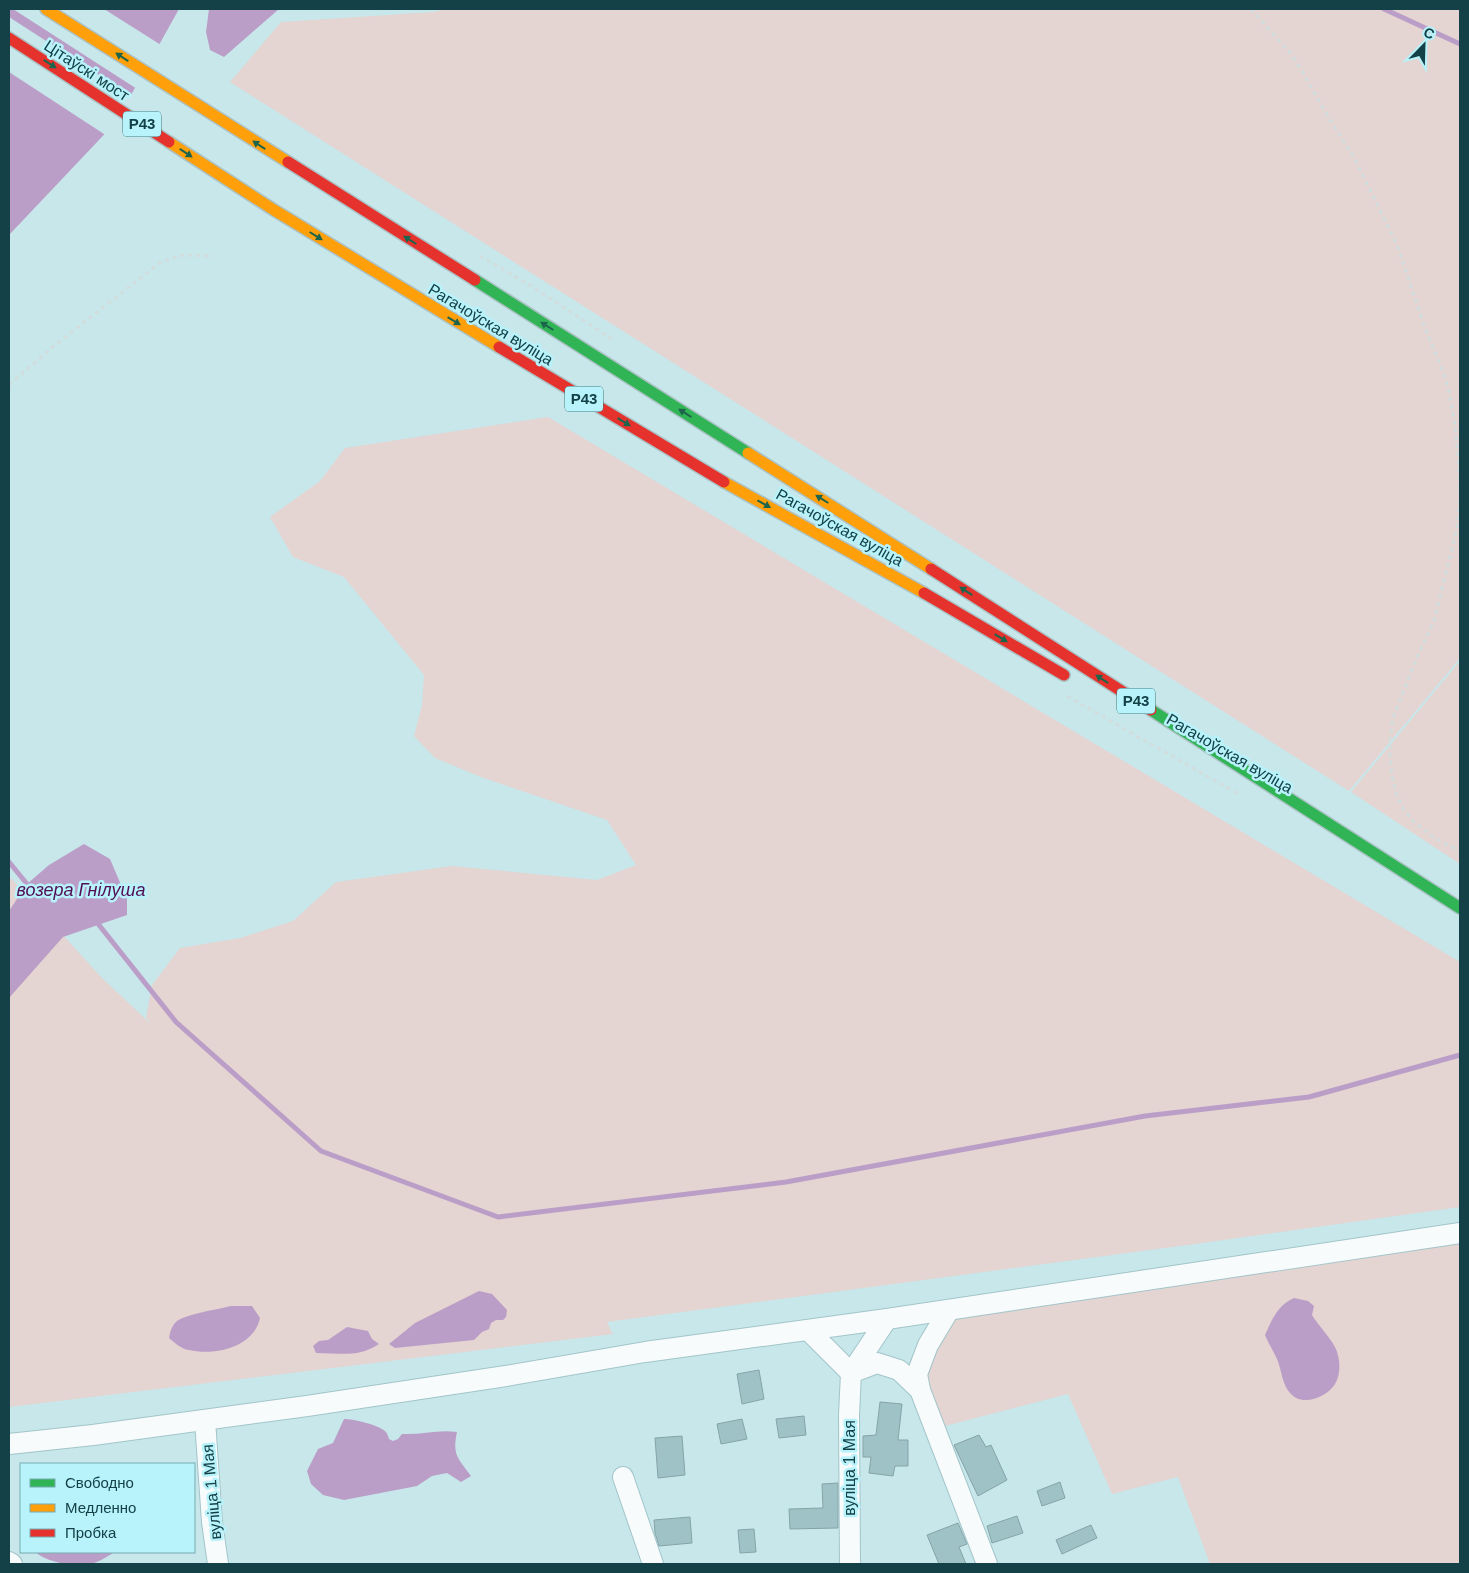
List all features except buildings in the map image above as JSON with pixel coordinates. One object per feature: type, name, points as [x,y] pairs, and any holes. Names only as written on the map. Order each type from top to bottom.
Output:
[{"type":"main road","name":"Цітаўскі мост","points":[[46,9],[300,171]]},
{"type":"main road","name":"Цітаўскі мост","points":[[9,38],[274,210]]},
{"type":"main road","name":"Рагачоўская вуліца","points":[[300,171],[878,534],[1460,908]]},
{"type":"main road","name":"Рагачоўская вуліца","points":[[274,210],[436,310],[703,470],[899,578],[1074,682]]},
{"type":"main road","name":"Рагачоўская вуліца","points":[[1186,747],[1394,867]]},
{"type":"street","points":[[9,1444],[307,1406],[506,1376],[645,1352],[949,1310],[1460,1233]]},
{"type":"street","points":[[949,1310],[928,1345],[917,1374],[920,1390],[987,1564]]},
{"type":"street","points":[[851,1373],[887,1319]]},
{"type":"street","points":[[808,1330],[851,1373]]},
{"type":"street","points":[[851,1373],[877,1363],[899,1370],[920,1390]]},
{"type":"street","name":"вуліца 1 Мая","points":[[850,1564],[849,1415],[851,1373]]},
{"type":"street","name":"вуліца 1 Мая","points":[[205,1420],[212,1522],[218,1564]]},
{"type":"street","points":[[623,1477],[653,1564]]},
{"type":"path","points":[[1251,9],[1291,54],[1364,176],[1401,256],[1424,328],[1444,374],[1449,392],[1458,456],[1460,499],[1457,528],[1432,628],[1417,657],[1393,718],[1390,758],[1396,793],[1404,810],[1414,822],[1436,839],[1460,851]]},
{"type":"path","points":[[9,385],[54,346],[161,262],[183,255],[214,256]]},
{"type":"shaded area","points":[[446,9],[1460,9],[1460,658],[1349,791],[230,82],[281,22],[433,12]]},
{"type":"shaded area","points":[[548,417],[1460,962],[1460,1207],[607,1322],[613,1334],[9,1407],[9,876],[102,978],[152,1025],[146,1018],[152,985],[180,948],[240,938],[293,921],[336,882],[452,866],[597,880],[636,865],[607,820],[481,777],[435,758],[414,736],[422,705],[424,675],[344,577],[293,557],[270,517],[320,481],[345,448]]},
{"type":"shaded area","points":[[1460,661],[1460,864],[1351,792]]},
{"type":"shaded area","points":[[1460,1243],[1460,1564],[1210,1564],[1178,1477],[1112,1494],[1068,1394],[941,1427],[931,1399],[928,1379],[929,1370],[940,1342],[955,1317]]},
{"type":"water","points":[[9,9],[179,9],[116,122],[9,235]]},
{"type":"water","points":[[209,9],[279,9],[224,57],[210,50],[206,32]]},
{"type":"water","name":"возера Гнілуша","points":[[84,844],[110,859],[127,899],[127,915],[63,937],[9,998],[9,911],[27,884],[49,865]]},
{"type":"water","points":[[479,1291],[492,1294],[507,1310],[506,1317],[503,1320],[496,1320],[491,1323],[489,1329],[482,1332],[474,1340],[395,1348],[389,1344],[415,1323]]},
{"type":"water","points":[[1294,1298],[1308,1301],[1314,1306],[1312,1315],[1336,1348],[1338,1354],[1339,1370],[1336,1382],[1326,1393],[1314,1399],[1302,1400],[1291,1394],[1284,1382],[1277,1359],[1265,1335],[1273,1318],[1280,1309]]},
{"type":"water","points":[[231,1306],[252,1306],[260,1318],[250,1336],[242,1342],[221,1350],[199,1352],[178,1346],[169,1338],[174,1324],[182,1318]]},
{"type":"water","points":[[347,1327],[368,1331],[372,1339],[379,1344],[356,1353],[316,1353],[313,1346],[319,1341],[328,1340]]},
{"type":"water","points":[[344,1419],[360,1421],[383,1429],[389,1439],[393,1441],[402,1434],[443,1431],[457,1432],[455,1446],[457,1456],[471,1476],[461,1482],[447,1473],[432,1476],[417,1486],[344,1500],[323,1495],[311,1484],[307,1471],[318,1449],[333,1443]]},
{"type":"water","points":[[36,1553],[113,1553],[94,1563],[84,1565],[69,1565],[40,1556]]},
{"type":"pier","points":[[13,9],[104,9],[161,45],[137,89]]},
{"type":"pier","points":[[9,17],[133,97],[118,124],[107,136],[9,72]]},
{"type":"waterway","points":[[1384,9],[1460,44]]},
{"type":"waterway","points":[[9,862],[27,884]]},
{"type":"waterway","points":[[99,925],[176,1022],[321,1151],[498,1217],[786,1182],[1145,1116],[1309,1097],[1460,1055]]},
{"type":"traffic: fast","points":[[475,280],[748,453]]},
{"type":"traffic: fast","points":[[1151,710],[1460,908]]},
{"type":"traffic: slow","points":[[46,9],[288,162]]},
{"type":"traffic: slow","points":[[169,142],[274,210],[499,347]]},
{"type":"traffic: slow","points":[[748,453],[931,569]]},
{"type":"traffic: slow","points":[[724,482],[924,593]]},
{"type":"traffic: jam","points":[[9,38],[169,142]]},
{"type":"traffic: jam","points":[[288,162],[475,280]]},
{"type":"traffic: jam","points":[[499,347],[724,482]]},
{"type":"traffic: jam","points":[[931,569],[1151,710]]},
{"type":"traffic: jam","points":[[924,593],[1064,675]]}]
